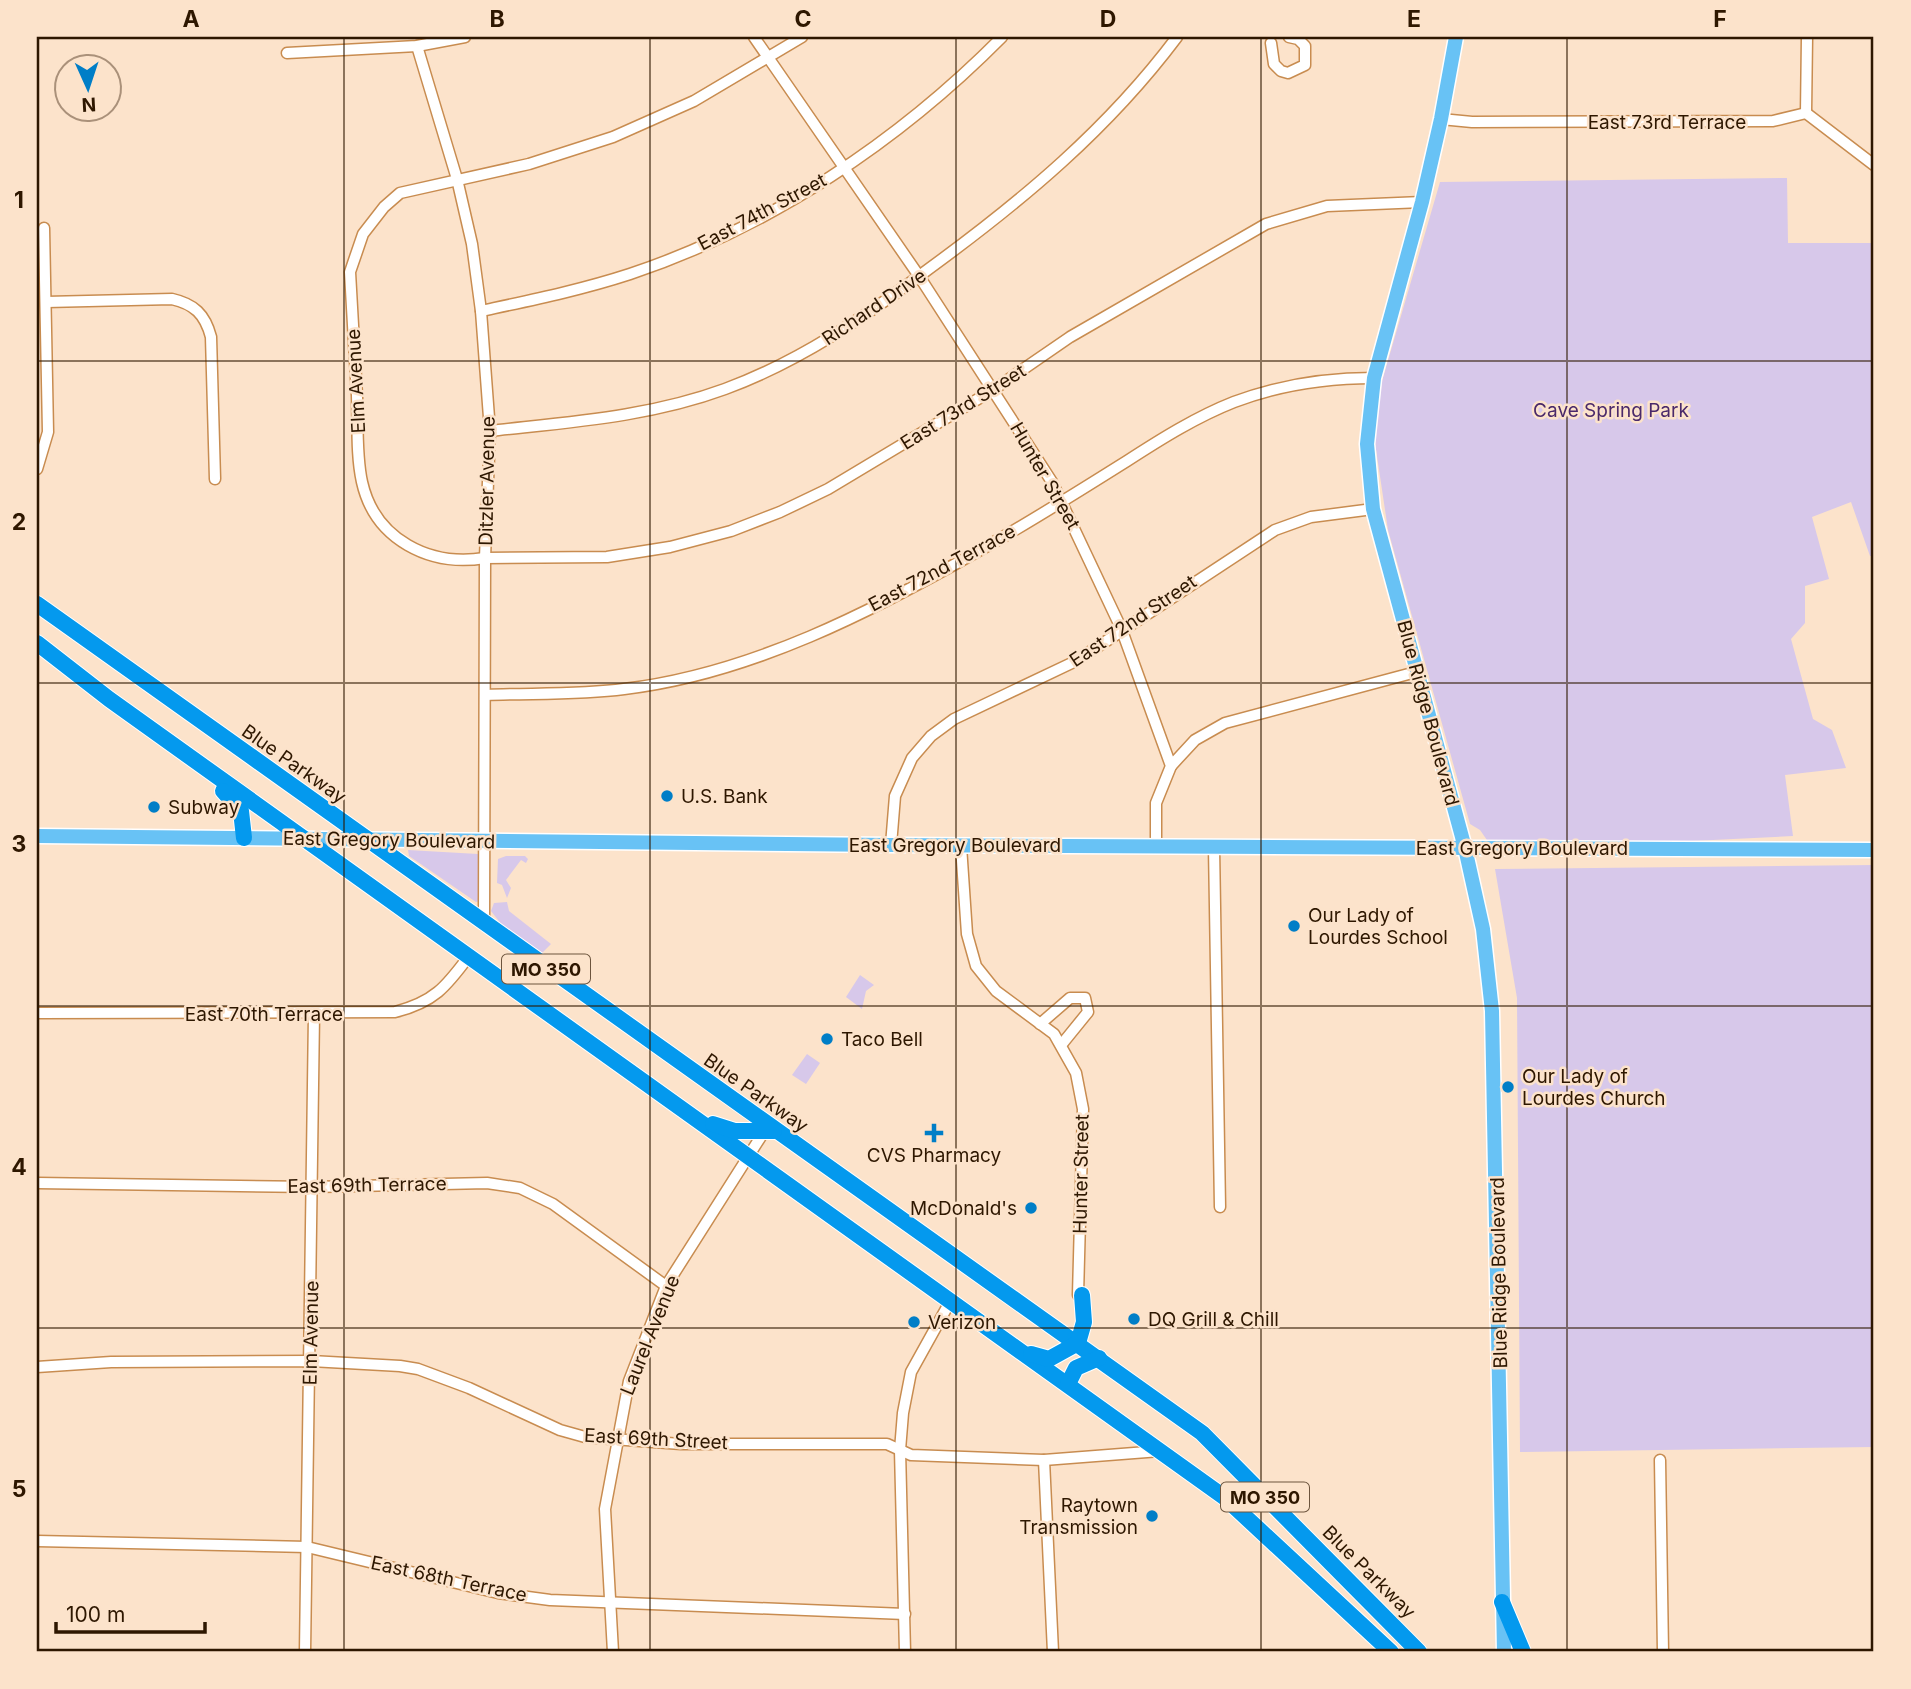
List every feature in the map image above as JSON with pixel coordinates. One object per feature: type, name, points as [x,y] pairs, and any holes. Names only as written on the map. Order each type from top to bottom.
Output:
[{"type":"highway","name":"Blue Parkway","points":[[37,604],[769,1130],[1059,1329],[1202,1433],[1419,1652]]},
{"type":"highway","name":"MO 350","points":[[37,643],[170,742],[1224,1497],[1391,1652]]},
{"type":"highway","points":[[170,742],[184,761],[239,805],[244,838]]},
{"type":"highway","points":[[697,1119],[735,1131],[769,1130]]},
{"type":"highway","points":[[1059,1329],[1073,1316],[1080,1295]]},
{"type":"highway","points":[[1022,1352],[1049,1359],[1078,1343],[1083,1334],[1080,1295]]},
{"type":"highway","points":[[1068,1384],[1076,1368],[1098,1358]]},
{"type":"highway","points":[[1502,1602],[1523,1652]]},
{"type":"highway","points":[[1371,1632],[1377,1652]]},
{"type":"main road","name":"Blue Ridge Boulevard","points":[[1455,37],[1441,118],[1422,202],[1374,378],[1367,444],[1373,509],[1465,848],[1483,929],[1492,1011],[1502,1427],[1504,1652]]},
{"type":"main road","name":"East Gregory Boulevard","points":[[37,836],[961,846],[1874,850]]},
{"type":"street","points":[[286,53],[417,46],[465,37]]},
{"type":"street","name":"Hunter Street","points":[[754,37],[767,60],[919,276],[1062,501],[1122,628],[1171,766]]},
{"type":"street","name":"Elm Avenue","points":[[485,558],[446,561],[407,547],[377,518],[361,480],[350,272],[355,253],[373,220],[400,193],[529,164],[613,137],[694,101],[802,37]]},
{"type":"street","name":"East 74th Street","points":[[481,311],[572,292],[674,258],[758,219],[843,168],[907,122],[1002,37]]},
{"type":"street","name":"Richard Drive","points":[[490,431],[623,416],[724,389],[820,345],[1009,211],[1084,144],[1152,70],[1177,37]]},
{"type":"street","points":[[1286,37],[1297,39],[1305,46],[1305,65],[1298,70],[1281,71],[1274,64],[1266,40],[1286,37]]},
{"type":"street","points":[[1807,37],[1806,113],[1874,165]]},
{"type":"street","name":"Ditzler Avenue","points":[[417,46],[457,179],[472,244],[481,311],[490,431],[485,558],[484,925]]},
{"type":"street","name":"East 73rd Terrace","points":[[1441,118],[1472,122],[1773,121],[1806,113]]},
{"type":"street","name":"East 73rd Street","points":[[485,558],[607,557],[670,547],[731,531],[828,489],[993,390],[1070,337],[1266,224],[1327,206],[1422,202]]},
{"type":"street","points":[[37,469],[48,432],[44,228]]},
{"type":"street","points":[[46,302],[172,299],[188,303],[200,312],[211,337],[215,479]]},
{"type":"street","name":"East 72nd Terrace","points":[[486,695],[624,689],[691,677],[747,660],[822,630],[919,583],[1062,501],[1180,428],[1233,402],[1302,383],[1374,378]]},
{"type":"street","name":"East 72nd Street","points":[[891,845],[895,796],[912,758],[931,736],[954,719],[1076,661],[1122,628],[1275,530],[1311,517],[1373,509]]},
{"type":"street","points":[[1156,847],[1156,803],[1171,766],[1195,740],[1225,723],[1416,673]]},
{"type":"street","name":"Hunter Street","points":[[961,846],[967,934],[976,966],[996,991],[1062,1044],[1076,1073],[1083,1109],[1080,1295]]},
{"type":"street","points":[[1214,847],[1220,1207]]},
{"type":"street","name":"East 70th Terrace","points":[[37,1013],[395,1012],[423,1004],[445,987],[469,956]]},
{"type":"street","points":[[1040,1024],[1070,998],[1085,998],[1088,1012],[1062,1044]]},
{"type":"street","name":"Elm Avenue","points":[[305,1652],[314,1014]]},
{"type":"street","name":"Laurel Avenue","points":[[613,1652],[605,1509],[629,1381],[666,1286],[749,1156],[769,1130]]},
{"type":"street","name":"East 69th Terrace","points":[[37,1183],[313,1187],[486,1183],[520,1188],[553,1204],[666,1286]]},
{"type":"street","points":[[905,1652],[900,1450],[911,1372],[951,1300]]},
{"type":"street","name":"East 69th Street","points":[[37,1367],[110,1362],[311,1361],[418,1369],[560,1430],[616,1440],[681,1444],[887,1444],[911,1455],[1044,1460],[1160,1451]]},
{"type":"street","points":[[1044,1460],[1053,1652]]},
{"type":"street","points":[[1660,1460],[1663,1652]]},
{"type":"street","name":"East 68th Terrace","points":[[37,1541],[307,1547],[498,1593],[609,1602],[905,1614]]},
{"type":"green space","name":"Cave Spring Park","points":[[1787,178],[1788,243],[1874,243],[1874,556],[1870,556],[1851,502],[1812,517],[1829,579],[1805,586],[1805,623],[1791,639],[1813,719],[1832,730],[1846,768],[1785,775],[1793,836],[1630,844],[1489,843],[1480,830],[1470,824],[1388,530],[1374,436],[1382,381],[1440,182]]},
{"type":"green space","points":[[408,850],[478,854],[482,860],[481,901],[476,902],[409,856]]},
{"type":"green space","points":[[525,856],[528,859],[526,863],[521,860],[506,880],[511,888],[507,898],[502,885],[497,883],[498,859]]},
{"type":"green space","points":[[1874,865],[1874,1447],[1520,1452],[1517,998],[1495,869]]},
{"type":"green space","points":[[507,902],[509,911],[551,944],[541,954],[505,929],[491,911],[494,903]]},
{"type":"green space","points":[[860,975],[874,985],[866,991],[862,1009],[846,997]]},
{"type":"green space","points":[[807,1054],[820,1063],[806,1084],[792,1075]]},
{"type":"place","name":"U.S. Bank","points":[[667,796]]},
{"type":"place","name":"Subway","points":[[154,807]]},
{"type":"place","name":"Our Lady of Lourdes School","points":[[1294,926]]},
{"type":"place","name":"Taco Bell","points":[[827,1039]]},
{"type":"place","name":"Our Lady of Lourdes Church","points":[[1508,1087]]},
{"type":"place","name":"CVS Pharmacy","points":[[934,1133]]},
{"type":"place","name":"McDonald's","points":[[1031,1208]]},
{"type":"place","name":"DQ Grill & Chill","points":[[1134,1319]]},
{"type":"place","name":"Verizon","points":[[914,1322]]},
{"type":"place","name":"Raytown Transmission","points":[[1152,1516]]}]
